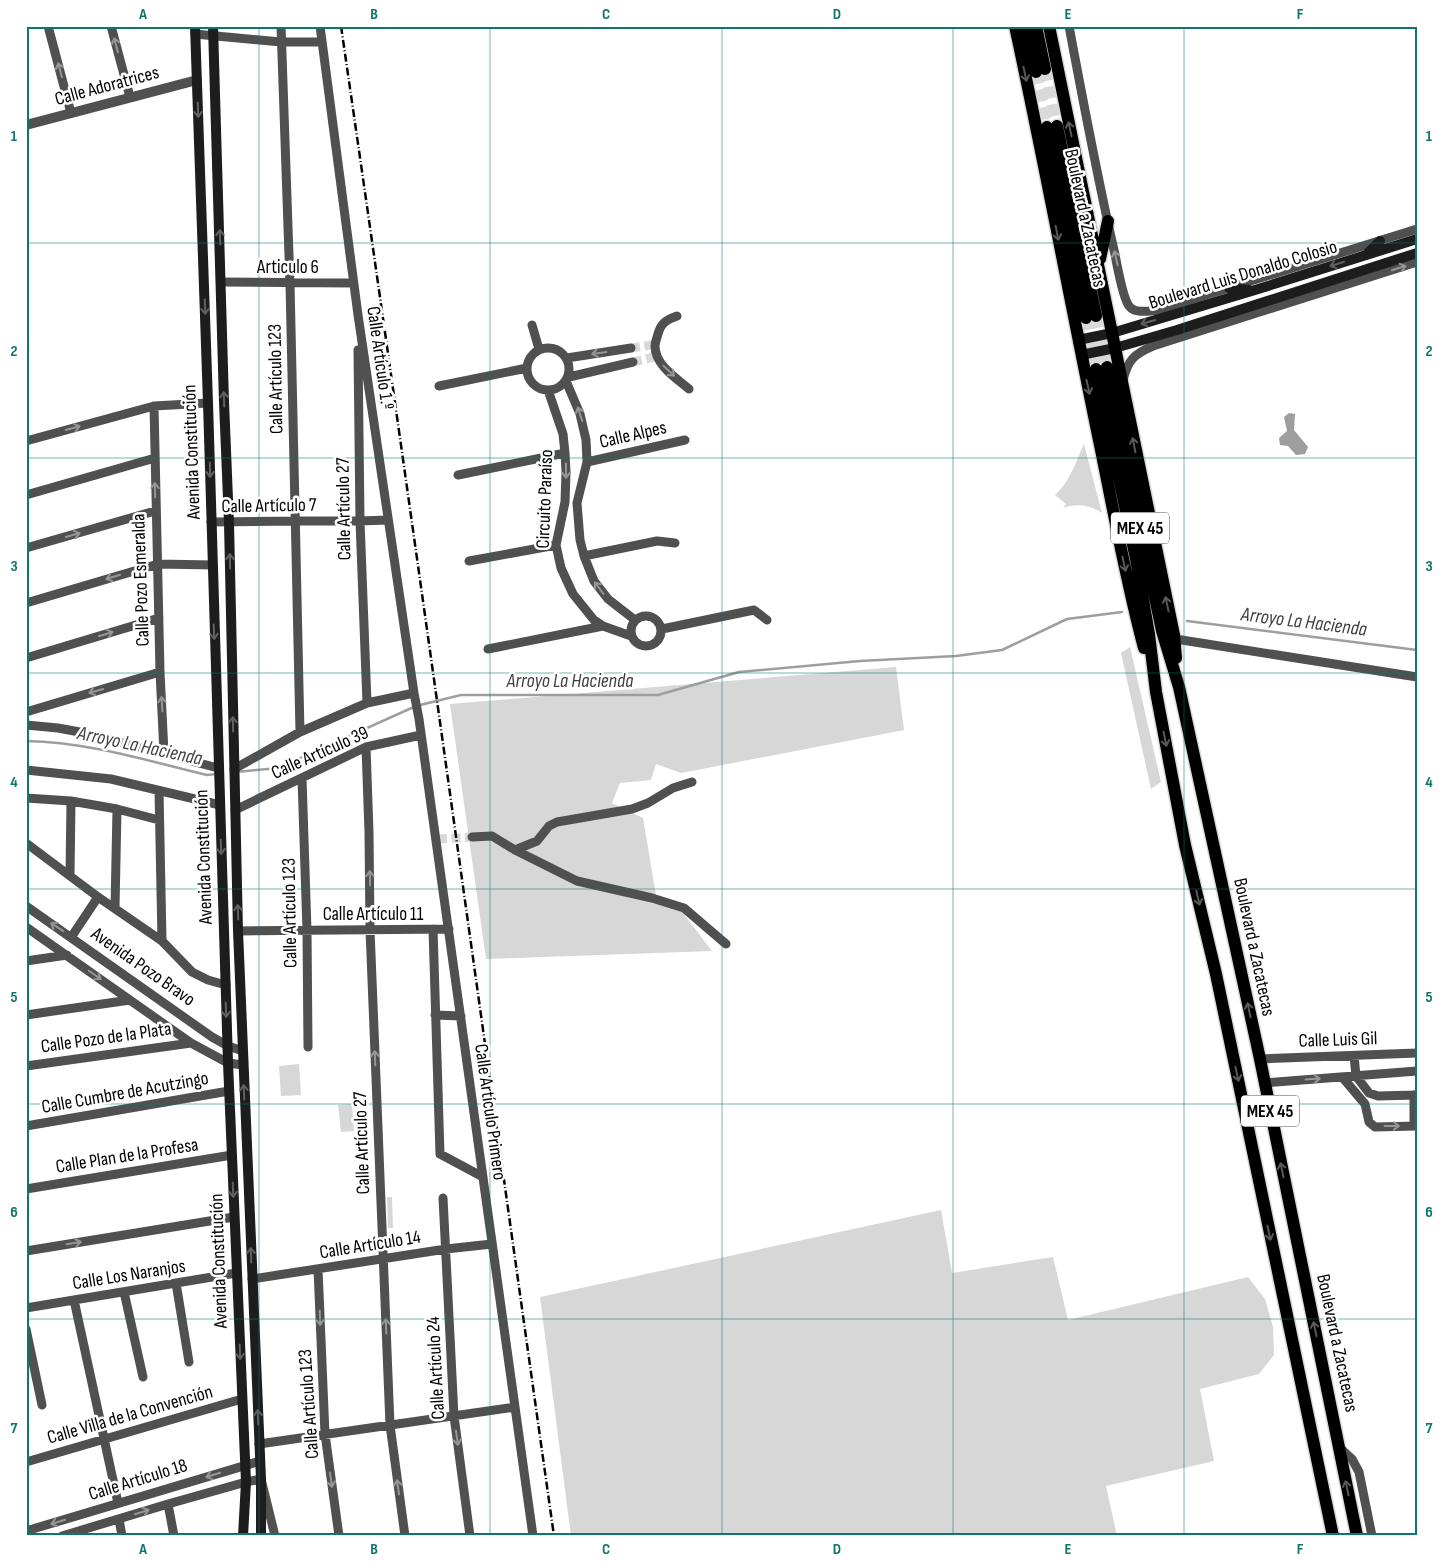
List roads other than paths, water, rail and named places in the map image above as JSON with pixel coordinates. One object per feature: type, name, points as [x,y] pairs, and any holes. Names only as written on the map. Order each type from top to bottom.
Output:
[{"type":"main road","points":[[1014,26],[1032,105],[1128,582],[1156,692]]},
{"type":"main road","points":[[1026,26],[1041,71],[1036,26]]},
{"type":"main road","points":[[1049,26],[1099,264],[1169,638]]},
{"type":"main road","name":"Avenida Constitución","points":[[195,30],[229,1092],[246,1482],[243,1536]]},
{"type":"main road","name":"Avenida Constitución","points":[[214,32],[229,523],[238,931],[261,1479],[261,1536]]},
{"type":"main road","name":"Boulevard a Zacatecas","points":[[1052,126],[1091,317]]},
{"type":"main road","points":[[1099,264],[1108,221]]},
{"type":"main road","name":"Boulevard Luis Donaldo Colosio","points":[[1078,340],[1112,332],[1255,290],[1417,239]]},
{"type":"main road","points":[[1367,255],[1380,240]]},
{"type":"main road","name":"Boulevard Luis Donaldo Colosio","points":[[1081,355],[1115,348],[1177,330],[1417,253]]},
{"type":"main road","points":[[1229,288],[1255,290]]},
{"type":"main road","points":[[1285,304],[1293,293]]},
{"type":"main road","points":[[1177,330],[1192,333]]},
{"type":"main road","name":"Boulevard a Zacatecas","points":[[1333,1536],[1216,974],[1185,844],[1156,692],[1149,634],[1101,368],[1169,638],[1260,1059],[1357,1536]]},
{"type":"street","points":[[48,26],[72,114]]},
{"type":"street","points":[[111,26],[130,97]]},
{"type":"street","name":"Calle Artículo 123","points":[[281,26],[290,284],[300,732]]},
{"type":"street","name":"Calle Artículo 1.º","points":[[320,26],[353,283],[414,697]]},
{"type":"street","points":[[1069,26],[1108,221]]},
{"type":"street","points":[[195,30],[281,42],[322,42]]},
{"type":"street","name":"Calle Adoratrices","points":[[26,125],[197,80]]},
{"type":"street","name":"Boulevard Luis Donaldo Colosio","points":[[1108,221],[1128,305],[1143,311],[1158,310],[1417,229]]},
{"type":"street","name":"Boulevard Luis Donaldo Colosio","points":[[1122,385],[1128,364],[1141,351],[1417,262]]},
{"type":"street","name":"Articulo 6","points":[[222,282],[353,283]]},
{"type":"street","name":"Calle Artículo 27","points":[[358,315],[360,522],[367,703]]},
{"type":"street","points":[[672,318],[660,327],[653,345],[655,357],[689,389]]},
{"type":"street","points":[[532,325],[539,349]]},
{"type":"street","points":[[568,379],[570,364],[562,352],[555,348],[539,349],[528,360],[527,368],[530,381],[535,386],[548,390],[561,386],[568,379],[633,362]]},
{"type":"street","points":[[567,358],[631,348]]},
{"type":"street","points":[[439,386],[527,368]]},
{"type":"street","name":"Circuito Paraíso","points":[[568,379],[580,414],[586,440],[587,462],[577,503],[580,540],[584,556],[594,582],[608,599],[635,620]]},
{"type":"street","name":"Circuito Paraíso","points":[[548,390],[563,434],[566,453],[564,502],[556,545],[561,568],[573,594],[594,620],[603,626],[631,636]]},
{"type":"street","points":[[26,441],[154,406],[208,403]]},
{"type":"street","name":"Calle Pozo Esmeralda","points":[[154,406],[160,672],[164,753]]},
{"type":"street","name":"Calle Alpes","points":[[587,462],[685,440]]},
{"type":"street","points":[[458,475],[566,453]]},
{"type":"street","points":[[26,495],[155,458]]},
{"type":"street","points":[[564,502],[577,503]]},
{"type":"street","points":[[26,548],[156,511]]},
{"type":"street","name":"Calle Artículo 7","points":[[211,522],[360,522],[388,520]]},
{"type":"street","points":[[584,556],[657,541],[676,543]]},
{"type":"street","points":[[469,561],[556,545]]},
{"type":"street","points":[[26,603],[158,564],[212,565]]},
{"type":"street","points":[[662,629],[754,610],[767,620]]},
{"type":"street","points":[[644,616],[653,617],[662,629],[660,639],[652,646],[647,647],[637,644],[631,636],[632,625],[635,620],[644,616]]},
{"type":"street","points":[[26,658],[159,618]]},
{"type":"street","points":[[488,649],[603,626]]},
{"type":"street","points":[[1169,638],[1417,677]]},
{"type":"street","points":[[160,672],[26,712],[28,725],[85,733],[164,753],[218,770]]},
{"type":"street","name":"Calle Artículo 39","points":[[234,771],[300,732],[367,703],[414,697]]},
{"type":"street","name":"Calle Artículo Primero","points":[[414,697],[437,839],[533,1536]]},
{"type":"street","name":"Calle Artículo 39","points":[[235,810],[366,747],[421,735]]},
{"type":"street","name":"Calle Artículo 27","points":[[366,747],[370,930],[390,1425],[405,1536]]},
{"type":"street","points":[[26,770],[111,779],[159,791],[220,802]]},
{"type":"street","name":"Calle Artículo 123","points":[[302,778],[307,930],[308,1047]]},
{"type":"street","points":[[515,850],[538,841],[550,826],[557,822],[632,809],[648,803],[673,788],[692,782]]},
{"type":"street","points":[[159,791],[162,941]]},
{"type":"street","points":[[26,798],[117,809],[159,820]]},
{"type":"street","points":[[70,875],[71,802]]},
{"type":"street","points":[[115,908],[117,809]]},
{"type":"street","points":[[472,837],[492,836],[515,850],[577,881],[652,898],[684,908],[726,944]]},
{"type":"street","points":[[26,843],[98,897],[162,941],[192,972],[208,980],[226,985]]},
{"type":"street","points":[[72,936],[98,897]]},
{"type":"street","name":"Avenida Pozo Bravo","points":[[26,906],[72,936],[212,1037],[242,1051]]},
{"type":"street","name":"Avenida Pozo Bravo","points":[[26,927],[191,1043],[228,1063],[243,1065]]},
{"type":"street","name":"Calle Artículo 11","points":[[238,931],[448,929]]},
{"type":"street","points":[[433,930],[440,1154],[483,1177]]},
{"type":"street","points":[[26,961],[67,955]]},
{"type":"street","points":[[26,1015],[130,1000]]},
{"type":"street","points":[[435,1015],[461,1016]]},
{"type":"street","name":"Calle Pozo de la Plata","points":[[26,1066],[191,1043]]},
{"type":"street","name":"Calle Luis Gil","points":[[1260,1059],[1417,1053]]},
{"type":"street","points":[[1344,1078],[1364,1104],[1370,1122],[1376,1126],[1416,1126],[1416,1095],[1378,1096],[1369,1093],[1356,1076],[1354,1056]]},
{"type":"street","name":"Calle Luis Gil","points":[[1264,1083],[1417,1071]]},
{"type":"street","name":"Calle Cumbre de Acutzingo","points":[[26,1126],[229,1092]]},
{"type":"street","name":"Calle Plan de la Profesa","points":[[26,1189],[232,1155]]},
{"type":"street","name":"Calle Artículo 24","points":[[442,1198],[454,1416],[470,1536]]},
{"type":"street","points":[[26,1251],[234,1217]]},
{"type":"street","name":"Calle Artículo 14","points":[[252,1279],[446,1249],[492,1244]]},
{"type":"street","name":"Calle Artículo 123","points":[[318,1269],[325,1434],[339,1536]]},
{"type":"street","name":"Calle Los Naranjos","points":[[26,1308],[236,1273]]},
{"type":"street","points":[[176,1283],[189,1362]]},
{"type":"street","points":[[124,1292],[143,1377]]},
{"type":"street","points":[[74,1300],[118,1504]]},
{"type":"street","points":[[26,1329],[42,1405]]},
{"type":"street","name":"Calle Villa de la Convención","points":[[26,1462],[242,1399]]},
{"type":"street","points":[[259,1444],[515,1407]]},
{"type":"street","points":[[1339,1447],[1352,1459],[1359,1472],[1372,1536]]},
{"type":"street","name":"Calle Artículo 18","points":[[26,1531],[260,1461]]},
{"type":"street","points":[[261,1479],[275,1536]]},
{"type":"street","name":"Calle Artículo 18","points":[[67,1535],[168,1504],[261,1479]]},
{"type":"street","points":[[168,1504],[174,1536]]},
{"type":"street","points":[[119,1519],[122,1536]]},
{"type":"waterway","name":"Arroyo La Hacienda","points":[[236,772],[278,768],[416,706],[461,695],[658,695],[739,672],[860,661],[956,656],[1002,650],[1067,619],[1122,612]]},
{"type":"waterway","name":"Arroyo La Hacienda","points":[[1187,621],[1417,650]]},
{"type":"waterway","name":"Arroyo La Hacienda","points":[[26,741],[72,745],[140,758],[207,775],[216,774]]},
{"type":"tunnel","points":[[1045,69],[1057,126]]},
{"type":"tunnel","points":[[1036,72],[1047,127]]},
{"type":"tunnel","points":[[1096,316],[1107,367]]},
{"type":"tunnel","points":[[1086,318],[1096,369]]},
{"type":"tunnel","points":[[631,348],[652,345]]},
{"type":"tunnel","points":[[633,362],[654,357]]},
{"type":"tunnel","points":[[438,839],[472,837]]},
{"type":"railway","points":[[341,26],[554,1536]]}]
